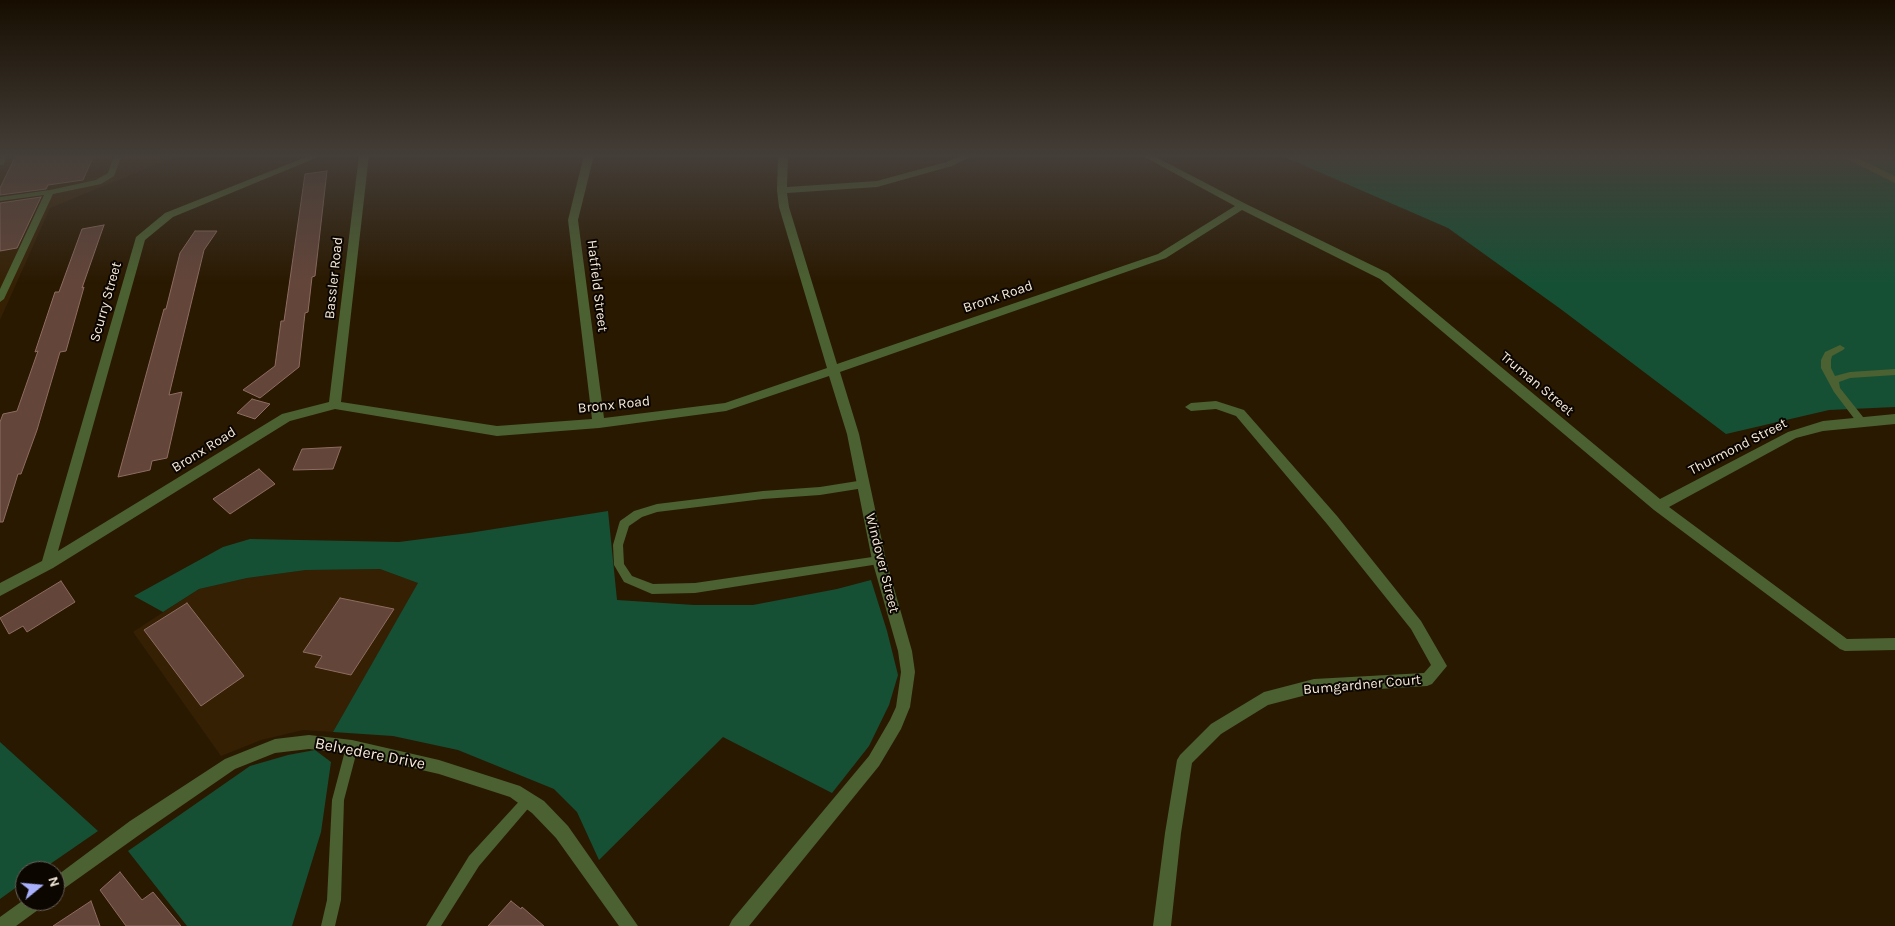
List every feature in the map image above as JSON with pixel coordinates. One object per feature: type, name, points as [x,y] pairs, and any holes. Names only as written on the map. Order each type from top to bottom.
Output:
[{"type":"street","name":"Scurry Street","points":[[48,564],[140,239],[169,215],[211,198]]},
{"type":"street","name":"Bassler Road","points":[[335,405],[359,198]]},
{"type":"street","name":"Hatfield Street","points":[[579,198],[573,220],[599,423]]},
{"type":"street","name":"Windover Street","points":[[738,926],[874,761],[896,724],[903,707],[908,672],[905,651],[878,560],[853,434],[784,207],[783,198]]},
{"type":"street","name":"Truman Street","points":[[1227,198],[1384,276],[1659,506],[1845,644],[1895,644]]},
{"type":"street","name":"Bronx Road","points":[[0,590],[48,564],[286,417],[335,405],[497,431],[599,423],[726,407],[1162,256],[1242,206]]},
{"type":"street","name":"Bumgardner Court","points":[[1162,926],[1173,833],[1185,760],[1216,729],[1264,699],[1314,686],[1427,679],[1440,666],[1416,625],[1332,520],[1240,414],[1216,405],[1191,406]]},
{"type":"street","name":"Thurmond Street","points":[[1659,506],[1792,435],[1823,426],[1895,419]]},
{"type":"street","name":"Belvedere Drive","points":[[65,880],[136,827],[230,764],[268,748],[309,742],[352,747],[439,767],[514,791],[549,817],[577,850],[630,926]]},
{"type":"street","points":[[2,926],[22,911]]},
{"type":"lane","points":[[0,299],[47,198]]},
{"type":"lane","points":[[1840,348],[1828,354],[1826,368],[1834,385],[1862,422]]},
{"type":"lane","points":[[1834,385],[1834,380],[1840,377],[1895,372]]},
{"type":"lane","points":[[864,484],[820,491],[763,494],[657,508],[638,514],[624,524],[618,545],[619,565],[628,579],[652,589],[678,589],[761,579],[878,560]]},
{"type":"lane","points":[[328,926],[334,900],[338,800],[352,747]]},
{"type":"lane","points":[[433,926],[474,861],[528,800]]},
{"type":"shaded area","points":[[0,198],[74,198],[50,208],[0,320]]},
{"type":"shaded area","points":[[380,569],[419,583],[333,732],[303,730],[261,740],[221,756],[133,632],[199,589],[247,578],[306,570]]},
{"type":"green space","points":[[1379,198],[1895,198],[1895,407],[1829,410],[1726,434],[1562,310],[1448,228]]},
{"type":"green space","points":[[608,511],[617,600],[694,605],[753,605],[837,589],[871,580],[898,675],[889,705],[869,746],[832,793],[723,737],[599,860],[577,812],[554,789],[458,750],[393,736],[333,732],[418,583],[380,569],[306,570],[247,578],[199,589],[163,612],[134,596],[223,547],[250,539],[399,542]]},
{"type":"green space","points":[[0,742],[98,831],[54,861],[15,861],[15,888],[0,899]]},
{"type":"green space","points":[[315,750],[331,762],[321,832],[292,926],[187,926],[128,851],[250,766],[288,755]]},
{"type":"building","points":[[40,198],[17,248],[0,251],[0,203]]},
{"type":"building","points":[[302,198],[324,198],[315,276],[312,277],[308,312],[305,313],[299,367],[260,398],[243,390],[275,366],[281,321],[284,321]]},
{"type":"building","points":[[104,225],[82,288],[84,287],[66,351],[60,352],[37,430],[21,474],[18,474],[3,522],[0,522],[0,422],[3,414],[17,411],[38,351],[35,352],[55,292],[59,292],[82,229]]},
{"type":"building","points":[[195,231],[217,231],[204,250],[169,395],[182,392],[167,458],[152,461],[150,470],[118,477],[180,253]]},
{"type":"building","points":[[252,399],[270,404],[255,419],[237,413]]},
{"type":"building","points":[[341,447],[333,469],[293,470],[302,449]]},
{"type":"building","points":[[259,469],[275,484],[230,514],[213,499]]},
{"type":"building","points":[[61,581],[75,602],[27,632],[23,626],[9,634],[0,618]]},
{"type":"building","points":[[340,598],[394,609],[351,675],[315,667],[322,656],[303,652]]},
{"type":"building","points":[[187,603],[244,676],[201,706],[144,630]]},
{"type":"building","points":[[120,872],[142,900],[153,892],[181,926],[126,926],[100,890]]},
{"type":"building","points":[[91,901],[100,926],[53,926]]},
{"type":"building","points":[[511,901],[521,909],[522,907],[544,926],[488,926]]}]
